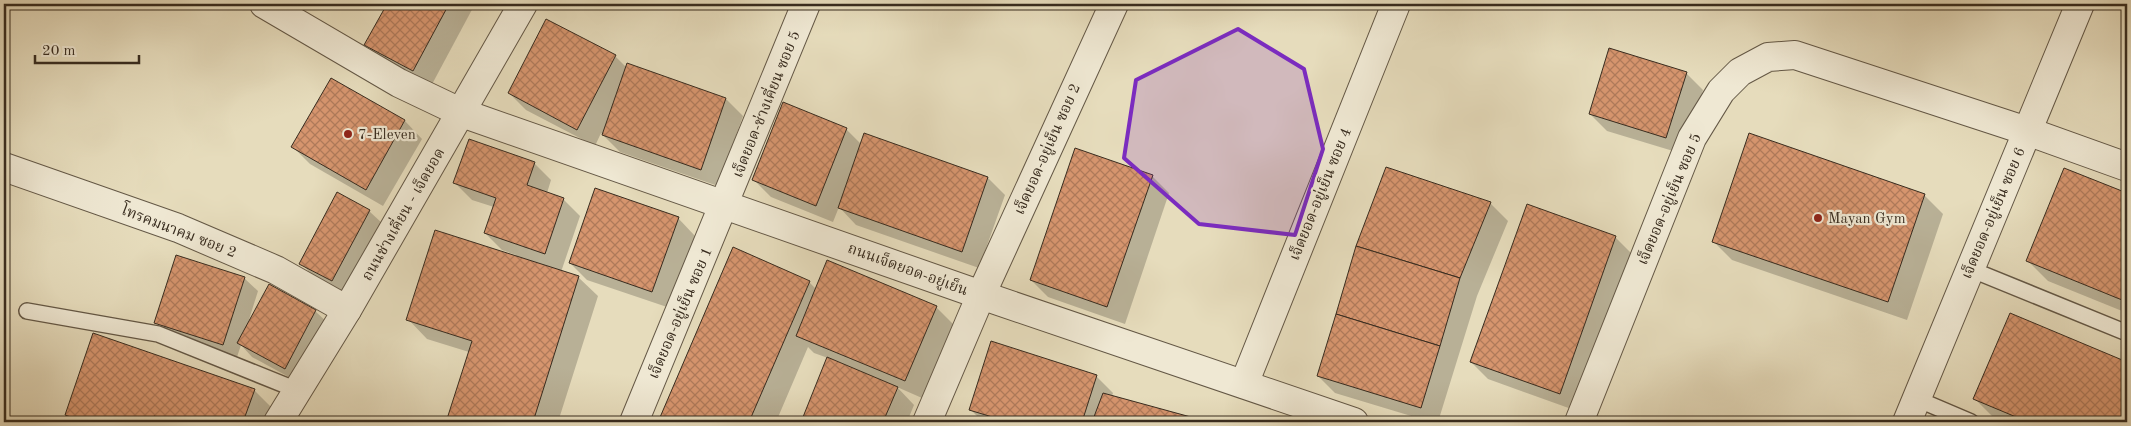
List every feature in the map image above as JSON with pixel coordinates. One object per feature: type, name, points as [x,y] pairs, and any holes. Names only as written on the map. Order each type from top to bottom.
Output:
[{"type":"street","points":[[264,4],[398,83],[462,113]]},
{"type":"street","name":"ถนนช่างเคี่ยน - เจ็ดยอด","points":[[278,422],[347,310],[523,4]]},
{"type":"street","name":"เจ็ดยอด-ช่างเคี่ยน ซอย 5","points":[[726,204],[806,4]]},
{"type":"street","name":"เจ็ดยอด-อยู่เย็น ซอย 2","points":[[927,422],[981,295],[1114,4]]},
{"type":"street","name":"เจ็ดยอด-อยู่เย็น ซอย 4","points":[[1244,384],[1396,4]]},
{"type":"street","name":"เจ็ดยอด-อยู่เย็น ซอย 6","points":[[1912,411],[2080,4]]},
{"type":"street","name":"เจ็ดยอด-อยู่เย็น ซอย 5","points":[[1579,422],[1692,138],[1721,91],[1740,72],[1768,57],[1795,55],[2027,131]]},
{"type":"street","name":"ถนนเจ็ดยอด-อยู่เย็น","points":[[462,113],[981,295],[1354,422]]},
{"type":"street","points":[[2027,131],[2127,167]]},
{"type":"street","name":"โทรคมนาคม ซอย 2","points":[[4,167],[178,228],[276,270],[347,310]]},
{"type":"street","name":"เจ็ดยอด-อยู่เย็น ซอย 1","points":[[634,422],[726,204]]},
{"type":"lane","points":[[1970,269],[2127,333]]},
{"type":"lane","points":[[27,311],[158,334],[297,390]]},
{"type":"lane","points":[[1912,411],[1971,422]]},
{"type":"highlighted area","points":[[1238,29],[1304,69],[1323,149],[1295,235],[1199,224],[1124,158],[1136,80]]},
{"type":"building","points":[[387,4],[449,4],[413,71],[364,45]]},
{"type":"building","points":[[546,19],[616,55],[577,130],[508,93]]},
{"type":"building","points":[[1609,48],[1687,72],[1666,138],[1589,114]]},
{"type":"building","points":[[627,63],[726,98],[701,170],[602,135]]},
{"type":"building","name":"7-Eleven","points":[[331,78],[405,120],[366,190],[291,147]]},
{"type":"building","points":[[783,102],[847,128],[816,206],[752,180]]},
{"type":"building","points":[[864,133],[988,177],[962,252],[838,208]]},
{"type":"building","name":"Mayan Gym","points":[[1749,133],[1925,194],[1888,302],[1712,242]]},
{"type":"building","points":[[469,139],[535,162],[527,185],[564,198],[545,254],[484,233],[496,198],[453,183]]},
{"type":"building","points":[[1075,148],[1153,175],[1107,307],[1030,280]]},
{"type":"building","points":[[1386,167],[1491,202],[1460,278],[1356,246]]},
{"type":"building","points":[[2064,168],[2127,193],[2127,302],[2026,261]]},
{"type":"building","points":[[595,188],[679,217],[652,292],[569,263]]},
{"type":"building","points":[[337,192],[370,210],[332,281],[299,264]]},
{"type":"building","points":[[1527,204],[1616,236],[1560,394],[1470,362]]},
{"type":"building","points":[[435,230],[579,276],[533,422],[446,422],[472,341],[406,320]]},
{"type":"building","points":[[1356,246],[1460,278],[1440,346],[1336,314]]},
{"type":"building","points":[[733,247],[810,281],[749,422],[658,422]]},
{"type":"building","points":[[176,255],[245,277],[223,345],[154,323]]},
{"type":"building","points":[[827,260],[937,306],[905,381],[796,336]]},
{"type":"building","points":[[269,284],[316,310],[285,369],[237,343]]},
{"type":"building","points":[[2010,313],[2127,362],[2127,422],[2028,422],[1973,399]]},
{"type":"building","points":[[1336,314],[1440,346],[1421,408],[1317,376]]},
{"type":"building","points":[[93,333],[255,389],[243,422],[172,422],[154,416],[152,422],[85,422],[65,415]]},
{"type":"building","points":[[991,341],[1097,375],[1082,422],[1009,422],[969,410]]},
{"type":"building","points":[[827,357],[898,387],[883,422],[801,422]]},
{"type":"building","points":[[1103,393],[1209,422],[1092,422]]},
{"type":"place","name":"7-Eleven","points":[[348,134]]},
{"type":"place","name":"Mayan Gym","points":[[1818,218]]}]
